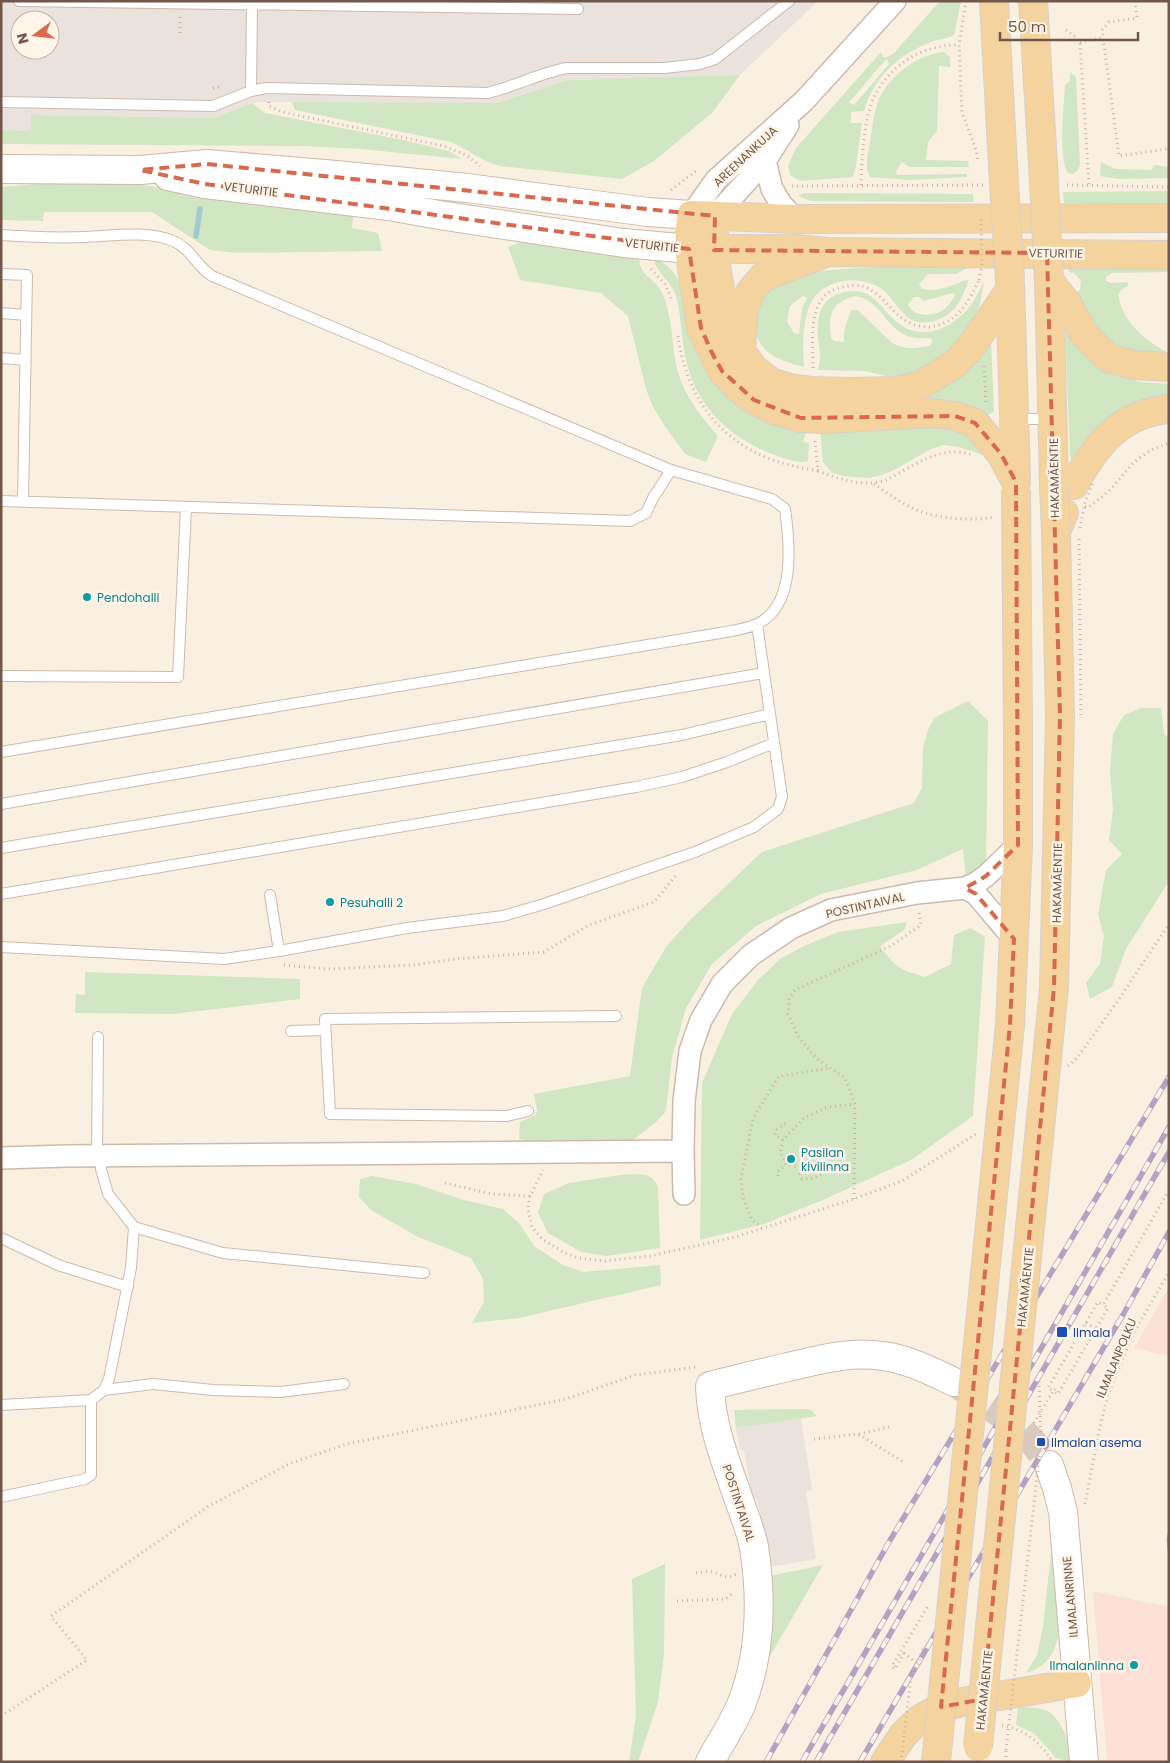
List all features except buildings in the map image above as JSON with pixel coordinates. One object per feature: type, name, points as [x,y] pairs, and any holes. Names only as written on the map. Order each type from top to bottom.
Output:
[{"type":"main road","points":[[936,1762],[1010,1025],[1018,845],[1016,486],[1010,285],[987,169],[994,1]]},
{"type":"main road","name":"HAKAMÄENTIE","points":[[978,1755],[1054,988],[1071,716],[1056,532],[1074,485],[1053,419],[1049,280],[1033,1]]},
{"type":"main road","name":"VETURITIE","points":[[1,169],[140,170],[207,164],[467,188],[648,212],[703,216],[795,219],[1169,218]]},
{"type":"main road","name":"VETURITIE","points":[[140,170],[205,184],[389,206],[440,216],[624,243],[701,249],[795,249],[827,252],[1169,255]]},
{"type":"main road","points":[[703,216],[701,249],[702,328],[722,371],[738,388],[754,400],[774,410],[801,418],[825,419],[932,413],[955,416],[975,423],[981,447],[1001,454],[1016,486]]},
{"type":"main road","points":[[701,249],[722,303],[728,333],[754,369],[771,382],[790,388],[813,391],[896,391],[921,385],[955,364],[970,348],[1010,285]]},
{"type":"main road","points":[[741,350],[744,308],[750,292],[763,277],[827,252]]},
{"type":"main road","points":[[1049,280],[1068,305],[1084,334],[1108,358],[1134,365],[1169,367]]},
{"type":"main road","points":[[1074,485],[1095,450],[1108,435],[1141,416],[1169,409]]},
{"type":"main road","points":[[705,1376],[864,1354],[903,1360],[935,1372],[954,1382]]},
{"type":"main road","name":"POSTINTAIVAL","points":[[705,1376],[716,1432],[753,1545],[759,1593],[758,1634],[750,1678],[741,1705],[710,1762]]},
{"type":"main road","name":"ILMALANRINNE","points":[[1049,1464],[1063,1512],[1084,1762]]},
{"type":"main road","points":[[885,1762],[904,1734],[920,1719],[940,1708],[962,1702],[1077,1683]]},
{"type":"street","name":"AREENANKUJA","points":[[703,216],[721,175],[804,101],[895,1]]},
{"type":"street","name":"AREENANKUJA","points":[[703,216],[765,160],[804,101]]},
{"type":"street","name":"AREENANKUJA","points":[[765,160],[772,189],[781,204],[795,219]]},
{"type":"street","points":[[965,888],[986,876],[1018,845]]},
{"type":"street","points":[[965,888],[976,894],[1014,939]]},
{"type":"street","name":"POSTINTAIVAL","points":[[684,1194],[684,1101],[690,1051],[702,1020],[722,984],[751,955],[791,928],[831,910],[917,894],[965,888]]},
{"type":"street","points":[[1,1158],[683,1151]]},
{"type":"lane","points":[[19,1],[434,4],[578,9]]},
{"type":"lane","points":[[1,102],[213,106],[251,91],[267,88],[487,93],[504,89],[554,70],[567,68],[664,68],[700,64],[715,59],[789,1]]},
{"type":"lane","points":[[251,91],[252,4]]},
{"type":"lane","points":[[1,235],[63,238],[136,235],[159,237],[174,241],[186,248],[204,271],[212,276],[671,470],[772,500],[785,509],[789,536],[783,596],[769,616],[757,624],[720,633],[1,752]]},
{"type":"lane","points":[[1,274],[27,274],[23,501]]},
{"type":"lane","points":[[1,313],[26,315]]},
{"type":"lane","points":[[1,358],[26,360]]},
{"type":"lane","points":[[1014,419],[1053,419]]},
{"type":"lane","points":[[1,501],[630,521],[646,513],[671,470]]},
{"type":"lane","points":[[1,676],[178,677],[186,508]]},
{"type":"lane","points":[[1,947],[224,959],[407,928],[503,916],[544,904],[695,852],[754,827],[778,809],[782,797],[757,624]]},
{"type":"lane","points":[[1,804],[764,673]]},
{"type":"lane","points":[[1,848],[682,735],[770,714]]},
{"type":"lane","points":[[1,894],[636,787],[682,777],[727,762],[774,743]]},
{"type":"lane","points":[[270,895],[279,951]]},
{"type":"lane","points":[[528,1111],[507,1116],[330,1114],[325,1019],[616,1016]]},
{"type":"lane","points":[[291,1031],[325,1030]]},
{"type":"lane","points":[[98,1037],[99,1156],[101,1169],[108,1194],[134,1227],[223,1254],[424,1273]]},
{"type":"lane","points":[[1,1406],[91,1400],[104,1390],[109,1380],[128,1287],[134,1227]]},
{"type":"lane","points":[[1,1238],[58,1265],[128,1287]]},
{"type":"lane","points":[[104,1390],[153,1384],[213,1390],[281,1392],[344,1384]]},
{"type":"lane","points":[[1,1498],[85,1479],[91,1475],[91,1400]]},
{"type":"path","points":[[966,1],[959,45],[962,112],[976,150],[987,169],[980,186]]},
{"type":"path","points":[[1135,1],[1137,18],[1109,22],[1102,30],[1119,156],[1167,149]]},
{"type":"path","points":[[1066,30],[1080,42],[1089,185]]},
{"type":"path","points":[[1080,42],[1102,38]]},
{"type":"path","points":[[784,186],[861,186],[862,160],[872,105],[876,94],[884,82],[896,68],[909,58],[935,47],[959,45]]},
{"type":"path","points":[[267,88],[269,106],[282,112],[444,146],[468,156],[485,170]]},
{"type":"path","points":[[670,190],[697,171],[702,173]]},
{"type":"path","points":[[813,369],[813,334],[818,302],[840,287],[855,285],[866,287],[879,294],[906,321],[925,327],[936,326],[956,317],[967,304],[979,280],[982,266],[981,215]]},
{"type":"path","points":[[974,290],[974,299]]},
{"type":"path","points":[[814,433],[818,471],[854,482],[874,484],[884,481],[945,452],[970,454],[981,447],[984,364],[980,333]]},
{"type":"path","points":[[1071,716],[1079,543],[1085,502],[1074,485]]},
{"type":"path","points":[[283,965],[327,969],[413,965],[456,959],[544,952],[589,925],[654,902],[695,852]]},
{"type":"path","points":[[854,1199],[855,1104],[845,1078],[816,1058],[798,1036],[788,1014],[789,999],[795,990],[891,946],[921,926],[917,894]]},
{"type":"path","points":[[1063,1071],[1076,1058],[1117,1002],[1169,924]]},
{"type":"path","points":[[1066,1057],[1066,1067]]},
{"type":"path","points":[[762,1228],[752,1220],[743,1197],[741,1179],[753,1118],[780,1076],[831,1068]]},
{"type":"path","points":[[786,1166],[780,1152],[783,1140],[804,1118],[828,1107],[855,1104]]},
{"type":"path","points":[[783,1140],[775,1135],[776,1130],[787,1122]]},
{"type":"path","points":[[549,1153],[540,1178],[530,1196],[528,1209],[532,1227],[542,1239],[563,1252],[578,1258],[605,1261],[650,1256],[735,1237],[854,1199],[902,1181],[984,1129]]},
{"type":"path","points":[[778,1176],[778,1171],[786,1166],[807,1169],[820,1164],[818,1150]]},
{"type":"path","points":[[802,1169],[800,1174],[802,1179],[815,1178],[830,1168]]},
{"type":"path","points":[[445,1183],[492,1194],[530,1196]]},
{"type":"path","points":[[1103,1305],[1169,1190]]},
{"type":"path","name":"ILMALANPOLKU","points":[[1084,1507],[1087,1500],[1090,1471],[1107,1397],[1133,1334],[1169,1272]]},
{"type":"path","points":[[1098,1302],[1108,1308],[1058,1394],[1048,1388],[1086,1323],[1098,1302]]},
{"type":"path","points":[[1086,1323],[1096,1329]]},
{"type":"path","points":[[1,1716],[87,1660],[51,1616],[209,1506],[291,1463],[347,1444],[566,1399],[635,1375],[705,1376]]},
{"type":"path","points":[[1006,1762],[1041,1442],[1039,1377]]},
{"type":"path","points":[[1033,1425],[1054,1390]]},
{"type":"path","points":[[814,1439],[858,1434],[893,1426]]},
{"type":"path","points":[[858,1434],[905,1464]]},
{"type":"path","points":[[696,1573],[711,1572],[724,1577],[731,1577],[741,1571],[738,1580]]},
{"type":"path","points":[[677,1601],[726,1599],[734,1594],[736,1587]]},
{"type":"path","points":[[918,1664],[904,1654],[895,1669],[892,1666],[929,1603]]},
{"type":"path","points":[[901,1762],[911,1676],[924,1648]]},
{"type":"highlighted area","points":[[207,164],[715,216],[714,250],[1047,253],[1060,716],[1054,988],[983,1699],[941,1707],[1010,1025],[1014,939],[976,894],[965,888],[986,876],[1018,845],[1016,482],[1001,454],[975,423],[955,416],[801,418],[754,400],[722,371],[701,328],[689,249],[205,184],[140,170]]},
{"type":"shaded area","points":[[1,1],[818,1],[740,75],[568,80],[497,103],[260,102],[252,103],[215,118],[31,115],[31,131],[1,130]]},
{"type":"shaded area","points":[[1169,1287],[1169,1356],[1134,1348]]},
{"type":"shaded area","points":[[801,1418],[812,1490],[806,1492],[816,1559],[769,1567],[757,1499],[752,1499],[744,1450],[740,1450],[736,1428]]},
{"type":"shaded area","name":"Ilmalanlinna","points":[[1093,1591],[1169,1607],[1169,1762],[1107,1762]]},
{"type":"green space","points":[[940,1],[961,1],[953,36],[924,45],[901,58],[882,76],[864,111],[851,112],[851,123],[862,123],[853,177],[800,181],[790,175],[788,166],[796,148],[881,52],[883,57],[894,53]],"holes":[[[887,59],[889,64],[854,105],[849,102]]]},
{"type":"green space","points":[[944,52],[950,57],[950,67],[939,66],[937,131],[928,142],[926,160],[968,161],[969,167],[909,167],[902,162],[896,171],[897,175],[967,174],[967,177],[908,180],[870,177],[867,169],[868,156],[874,114],[881,95],[903,69],[923,57]]},
{"type":"green space","points":[[1070,72],[1076,77],[1080,164],[1078,170],[1073,174],[1068,173],[1065,166],[1062,144],[1065,85],[1070,81]]},
{"type":"green space","points":[[740,75],[712,113],[654,161],[622,179],[500,166],[487,162],[451,142],[295,110],[292,102],[497,103],[568,80]]},
{"type":"green space","points":[[252,103],[265,113],[408,141],[449,151],[462,159],[361,149],[305,146],[1,144],[1,130],[31,131],[31,115],[215,118]]},
{"type":"green space","points":[[1101,162],[1116,169],[1151,170],[1155,165],[1169,167],[1169,178],[1119,179],[1100,176]]},
{"type":"green space","points":[[74,181],[134,184],[354,210],[352,228],[378,233],[382,251],[235,253],[210,250],[152,212],[44,212],[43,221],[1,220],[1,187]]},
{"type":"green space","points":[[1169,191],[1169,204],[1064,203],[1063,192]]},
{"type":"green space","points":[[804,193],[973,194],[974,202],[811,201],[798,196]]},
{"type":"green space","points":[[526,240],[639,253],[641,268],[659,288],[666,302],[677,370],[681,381],[697,410],[718,436],[706,462],[685,454],[652,405],[646,389],[628,316],[601,293],[520,280],[508,247]]},
{"type":"green space","points":[[653,257],[672,271],[678,279],[688,328],[706,371],[743,408],[763,421],[787,429],[807,430],[803,442],[809,443],[808,461],[798,462],[786,459],[751,444],[726,427],[706,405],[698,393],[687,364],[676,296],[657,268]]},
{"type":"green space","points":[[907,266],[969,267],[956,274],[928,274],[919,284],[922,289],[934,290],[969,279],[966,289],[953,310],[933,322],[918,322],[911,320],[905,315],[888,294],[875,285],[856,280],[845,281],[826,287],[812,300],[806,317],[804,331],[804,367],[774,356],[762,346],[754,328],[751,315],[776,279],[825,271]],"holes":[[[953,293],[955,295],[949,305],[934,314],[918,313],[910,308],[908,304],[914,297],[919,297],[923,301]],[[804,295],[807,298],[802,308],[799,334],[794,333],[787,322],[790,306]]]},
{"type":"green space","points":[[1067,266],[1169,269],[1169,272],[1112,273],[1106,277],[1106,281],[1111,283],[1127,282],[1129,285],[1121,290],[1118,295],[1124,313],[1140,334],[1154,345],[1169,353],[1169,361],[1117,354],[1076,304],[1069,283],[1077,292],[1080,290],[1081,281],[1074,273],[1069,272]]},
{"type":"green space","points":[[984,282],[980,304],[973,324],[959,344],[937,364],[899,379],[865,371],[818,370],[820,355],[819,316],[825,302],[834,295],[850,291],[860,291],[874,299],[901,325],[910,330],[929,332],[948,325],[964,313],[973,302]],"holes":[[[855,296],[864,298],[903,334],[916,338],[931,338],[930,346],[906,348],[892,343],[858,310],[851,310],[844,331],[844,342],[834,341],[831,338],[830,322],[836,306]]]},
{"type":"green space","points":[[1065,328],[1120,375],[1139,382],[1169,384],[1169,397],[1074,460],[1071,459],[1070,455]]},
{"type":"green space","points":[[991,340],[994,412],[981,418],[903,407]]},
{"type":"green space","points":[[938,425],[959,430],[984,451],[983,455],[959,447],[944,445],[931,449],[894,470],[869,478],[832,473],[823,462],[820,430]]},
{"type":"green space","points":[[968,701],[988,721],[986,864],[966,880],[963,849],[917,870],[821,894],[756,926],[712,964],[686,1008],[672,1058],[666,1111],[656,1122],[633,1140],[615,1143],[539,1142],[519,1139],[520,1122],[536,1115],[534,1094],[630,1076],[642,988],[666,947],[689,921],[762,852],[914,803],[922,788],[923,747],[934,718]]},
{"type":"green space","points":[[1141,708],[1161,708],[1164,734],[1169,738],[1169,881],[1126,949],[1112,987],[1090,999],[1086,983],[1100,964],[1104,936],[1098,915],[1106,870],[1122,854],[1109,840],[1113,810],[1110,771],[1113,734],[1124,715]]},
{"type":"green space","points":[[907,922],[904,930],[880,946],[899,967],[925,977],[951,964],[954,935],[971,928],[985,937],[973,1116],[911,1160],[764,1224],[700,1240],[702,1083],[732,1014],[758,980],[780,959],[806,945],[838,932]]},
{"type":"green space","points":[[85,972],[300,979],[300,999],[173,1014],[75,1013],[76,994],[85,995]]},
{"type":"green space","points":[[620,1175],[643,1175],[652,1178],[656,1182],[658,1188],[660,1248],[607,1256],[581,1252],[548,1233],[538,1213],[544,1194],[569,1183]]},
{"type":"green space","points":[[372,1176],[416,1184],[464,1200],[503,1209],[519,1223],[534,1246],[563,1265],[584,1272],[660,1265],[661,1285],[519,1318],[472,1323],[484,1302],[483,1279],[471,1258],[418,1237],[371,1210],[359,1197],[360,1179]]},
{"type":"green space","points":[[808,1409],[817,1416],[736,1428],[734,1410]]},
{"type":"green space","points":[[1051,1539],[1055,1539],[1059,1586],[1060,1625],[1058,1637],[1048,1660],[1039,1668],[1026,1673],[1037,1655],[1043,1627]]},
{"type":"green space","points":[[665,1564],[664,1654],[658,1702],[638,1762],[629,1762],[636,1716],[632,1579]]},
{"type":"green space","points":[[823,1565],[763,1668],[769,1576]]},
{"type":"green space","points":[[1018,1707],[1037,1708],[1045,1710],[1052,1715],[1059,1723],[1068,1740],[1070,1762],[1056,1758],[1035,1734],[1016,1725]]},
{"type":"waterway","points":[[196,236],[200,209]]},
{"type":"tunnel","points":[[955,1383],[1014,1423],[1033,1442],[1049,1465]]},
{"type":"tram line","points":[[1169,1530],[1167,1539],[1169,1557]]},
{"type":"railway","points":[[766,1762],[889,1542],[1169,1077]]},
{"type":"railway","points":[[802,1762],[1169,1127]]},
{"type":"railway","points":[[816,1762],[1169,1152]]},
{"type":"railway","points":[[860,1762],[1124,1313],[1169,1232]]},
{"type":"place","name":"Pendohalli","points":[[87,597]]},
{"type":"place","name":"Pesuhalli 2","points":[[330,902]]},
{"type":"place","name":"Pasilan kivilinna","points":[[791,1159]]},
{"type":"place","name":"Ilmala","points":[[1062,1332]]},
{"type":"place","name":"Ilmalan asema","points":[[1041,1442]]},
{"type":"place","name":"Ilmalanlinna","points":[[1134,1665]]}]
